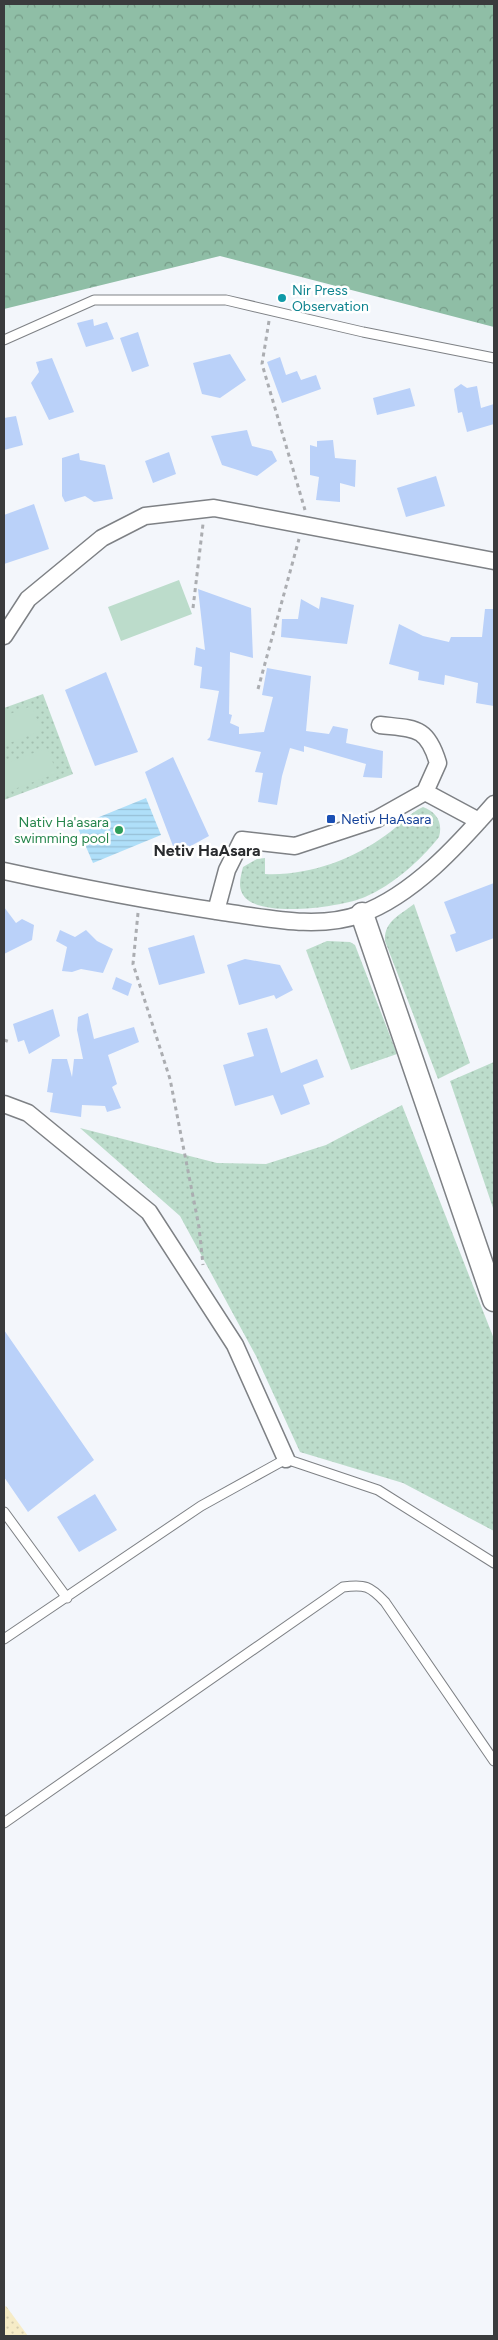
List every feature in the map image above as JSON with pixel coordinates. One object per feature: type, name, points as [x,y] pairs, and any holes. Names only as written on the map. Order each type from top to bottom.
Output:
[{"type":"street","points":[[4,636],[28,599],[102,538],[145,516],[214,508],[494,561]]},
{"type":"street","points":[[216,911],[227,870],[242,840],[294,846],[377,819],[425,792],[438,763],[432,743],[415,729],[380,725]]},
{"type":"street","points":[[425,792],[479,821]]},
{"type":"street","points":[[4,871],[139,900],[274,919],[337,922],[362,914],[387,902],[412,886],[494,804]]},
{"type":"street","points":[[362,914],[494,1300]]},
{"type":"street","points":[[4,1104],[28,1113],[149,1212],[235,1345],[286,1459]]},
{"type":"lane","points":[[4,340],[94,300],[226,300],[494,358]]},
{"type":"lane","points":[[4,1640],[201,1506],[286,1459],[378,1490],[494,1563]]},
{"type":"lane","points":[[4,1512],[67,1598]]},
{"type":"lane","points":[[4,1823],[343,1587],[361,1584],[374,1590],[385,1602],[494,1761]]},
{"type":"path","points":[[258,689],[305,524],[303,502],[281,435],[262,364],[271,310]]},
{"type":"path","points":[[193,608],[205,509]]},
{"type":"path","points":[[139,900],[133,964],[170,1079],[199,1227],[204,1274]]},
{"type":"path","points":[[4,1040],[10,1042]]},
{"type":"green space","points":[[4,4],[494,4],[494,327],[220,256],[4,309]]},
{"type":"green space","points":[[179,580],[192,614],[121,641],[108,607]]},
{"type":"green space","points":[[43,694],[73,774],[4,800],[4,708]]},
{"type":"green space","points":[[32,706],[41,731],[4,745],[4,716]]},
{"type":"green space","points":[[47,748],[57,773],[4,793],[4,764]]},
{"type":"green space","points":[[423,807],[432,812],[438,819],[440,827],[439,837],[405,872],[386,886],[365,897],[354,901],[320,907],[280,909],[250,901],[242,893],[240,883],[243,867],[257,859],[265,858],[265,874],[297,872],[329,865],[373,844]]},
{"type":"green space","points":[[414,904],[470,1063],[438,1079],[385,941],[387,928],[393,919]]},
{"type":"green space","points":[[327,941],[350,942],[355,945],[397,1054],[351,1070],[306,950]]},
{"type":"green space","points":[[494,1062],[494,1211],[450,1081]]},
{"type":"green space","points":[[402,1105],[494,1339],[494,1531],[403,1483],[300,1452],[256,1356],[180,1216],[80,1128],[217,1163],[266,1164],[326,1145]]},
{"type":"sand","points":[[6,2306],[28,2336],[4,2336],[4,2307]]},
{"type":"water","name":"Nativ Ha'asara swimming pool","points":[[146,798],[161,835],[93,863],[77,826]]},
{"type":"building","points":[[93,319],[94,326],[107,322],[114,339],[86,347],[77,323]]},
{"type":"building","points":[[138,332],[149,366],[132,372],[120,338]]},
{"type":"building","points":[[230,354],[246,380],[220,398],[202,394],[193,363]]},
{"type":"building","points":[[280,357],[286,375],[297,371],[301,380],[316,375],[321,389],[282,403],[267,362]]},
{"type":"building","points":[[52,358],[74,412],[49,420],[31,383],[39,372],[36,362]]},
{"type":"building","points":[[461,384],[467,388],[477,386],[481,408],[494,404],[494,424],[467,432],[462,412],[458,413],[454,389]]},
{"type":"building","points":[[410,388],[415,406],[377,415],[373,398]]},
{"type":"building","points":[[16,416],[23,445],[4,450],[4,418]]},
{"type":"building","points":[[247,430],[252,446],[272,451],[277,461],[257,476],[222,465],[211,436]]},
{"type":"building","points":[[333,440],[335,458],[356,460],[355,487],[340,483],[340,502],[316,500],[319,477],[310,475],[310,445],[317,447],[317,441]]},
{"type":"building","points":[[169,452],[176,474],[153,483],[145,461]]},
{"type":"building","points":[[79,453],[80,460],[105,465],[113,499],[94,502],[85,496],[65,502],[62,496],[62,458]]},
{"type":"building","points":[[436,476],[445,506],[406,517],[397,488]]},
{"type":"building","points":[[34,504],[49,549],[4,564],[4,515]]},
{"type":"building","points":[[198,589],[251,608],[253,658],[230,652],[229,714],[232,715],[230,723],[239,727],[239,734],[264,732],[273,697],[262,695],[267,668],[311,676],[306,731],[329,734],[333,726],[348,729],[346,743],[383,751],[382,778],[363,777],[366,764],[304,746],[304,752],[290,748],[282,776],[277,805],[258,802],[263,773],[255,772],[261,752],[207,740],[210,737],[219,691],[200,688],[202,667],[194,665],[196,647],[205,650]]},
{"type":"building","points":[[321,597],[354,605],[347,644],[281,637],[282,619],[298,619],[301,599],[319,609]]},
{"type":"building","points":[[485,609],[494,609],[494,706],[476,703],[478,683],[445,675],[444,685],[418,680],[419,672],[389,664],[399,624],[423,636],[449,642],[451,637],[482,637]]},
{"type":"building","points":[[106,672],[138,752],[95,766],[65,690]]},
{"type":"building","points":[[173,757],[209,836],[176,854],[145,772]]},
{"type":"building","points":[[494,883],[494,938],[456,952],[450,935],[456,933],[444,902]]},
{"type":"building","points":[[4,907],[16,923],[22,919],[34,925],[32,940],[4,954]]},
{"type":"building","points":[[60,930],[75,937],[86,930],[97,941],[113,949],[103,973],[81,969],[72,972],[62,971],[67,947],[56,941]]},
{"type":"building","points":[[194,935],[205,973],[159,985],[148,948]]},
{"type":"building","points":[[245,959],[280,965],[293,990],[276,999],[274,995],[239,1005],[227,965]]},
{"type":"building","points":[[116,977],[132,984],[128,996],[112,989]]},
{"type":"building","points":[[53,1009],[60,1036],[29,1054],[24,1040],[18,1042],[13,1024]]},
{"type":"building","points":[[88,1013],[94,1039],[134,1027],[139,1042],[108,1055],[117,1084],[112,1087],[121,1108],[107,1112],[105,1106],[82,1105],[81,1117],[50,1112],[53,1093],[47,1092],[52,1059],[67,1059],[72,1077],[74,1059],[83,1059],[77,1030],[78,1017]]},
{"type":"building","points":[[267,1028],[281,1073],[317,1059],[324,1077],[303,1085],[310,1104],[281,1115],[273,1095],[235,1106],[223,1065],[254,1056],[247,1033]]},
{"type":"building","points":[[4,1330],[94,1460],[28,1512],[4,1477]]},
{"type":"building","points":[[95,1494],[117,1530],[79,1552],[57,1517]]},
{"type":"place","name":"Nir Press Observation","points":[[282,298]]},
{"type":"place","name":"Netiv HaAsara","points":[[331,819]]},
{"type":"place","name":"Nativ Ha'asara swimming pool","points":[[119,830]]},
{"type":"district","name":"Netiv HaAsara","points":[[207,850]]}]
